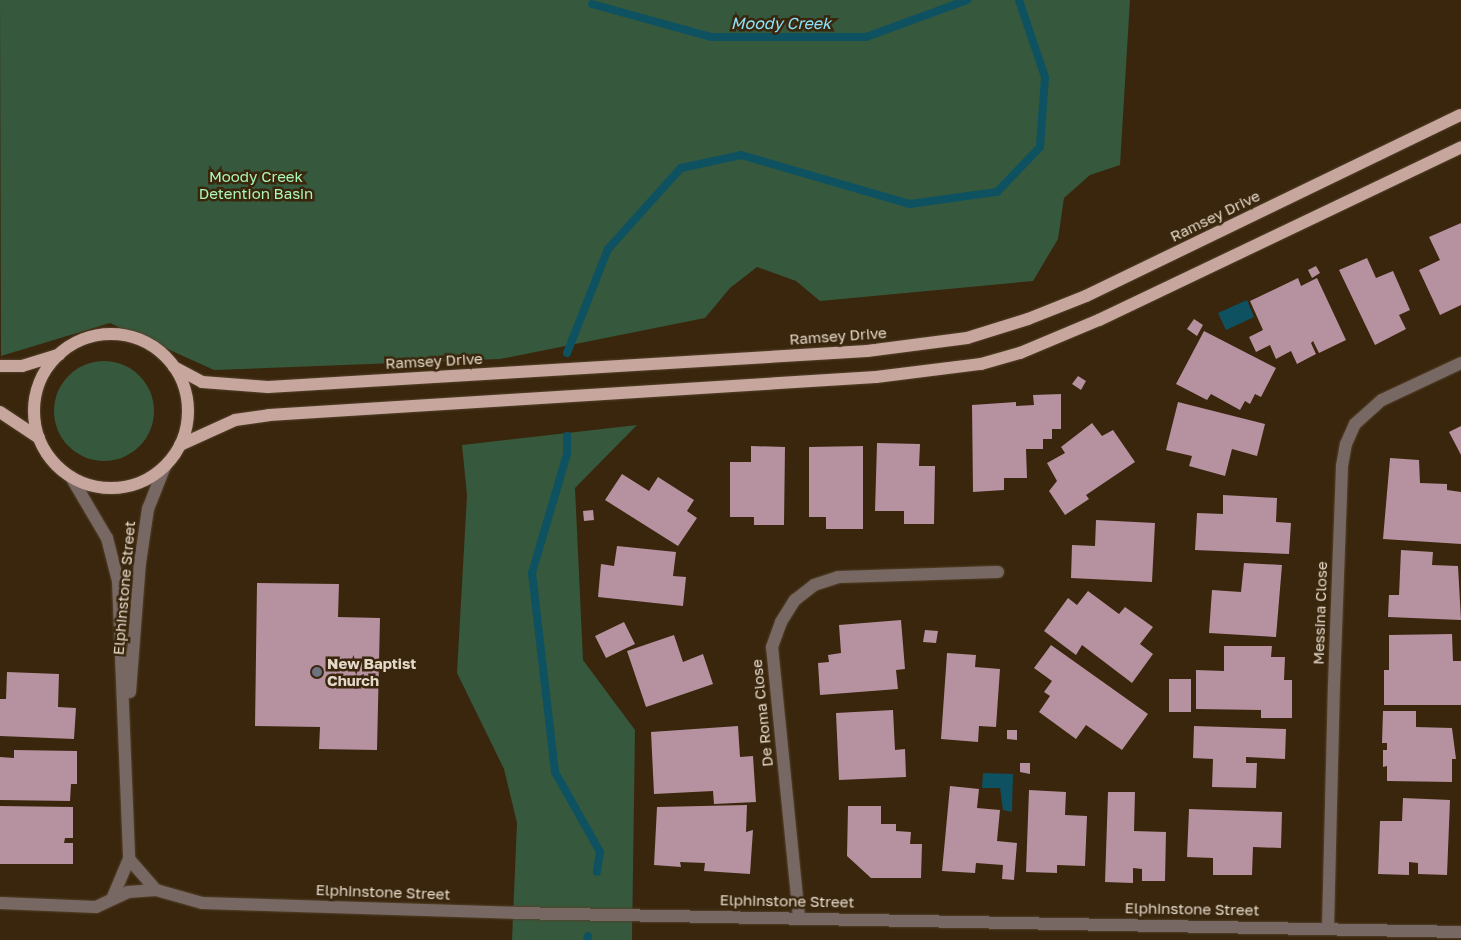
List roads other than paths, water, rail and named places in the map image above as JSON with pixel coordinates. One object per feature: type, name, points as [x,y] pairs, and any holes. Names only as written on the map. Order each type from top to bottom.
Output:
[{"type":"main road","name":"Ramsey Drive","points":[[174,367],[202,382],[268,387],[867,351],[967,338],[1086,296],[1461,115]]},
{"type":"main road","points":[[180,445],[235,420],[269,415],[876,377],[981,364],[1020,352],[1091,324],[1461,147]]},
{"type":"main road","points":[[106,334],[132,337],[148,344],[174,367],[184,385],[188,405],[187,426],[180,445],[165,466],[145,481],[120,488],[94,487],[70,478],[51,461],[39,438],[34,416],[36,394],[45,372],[59,355],[81,340],[106,334]]},
{"type":"main road","points":[[0,366],[22,366],[59,355]]},
{"type":"main road","points":[[0,412],[39,438]]},
{"type":"street","name":"Messina Close","points":[[1328,928],[1332,715],[1342,466],[1346,444],[1355,424],[1382,400],[1461,363]]},
{"type":"street","name":"Elphinstone Street","points":[[124,747],[140,563],[148,509],[165,466]]},
{"type":"street","name":"Elphinstone Street","points":[[70,478],[107,538],[118,581],[129,859],[112,899]]},
{"type":"street","name":"De Roma Close","points":[[799,917],[772,647],[781,622],[796,600],[814,585],[838,577],[998,572]]},
{"type":"street","points":[[129,859],[156,890]]},
{"type":"street","name":"Elphinstone Street","points":[[0,903],[96,907],[128,892],[156,890],[202,902],[525,913],[799,917],[1461,932]]},
{"type":"water","points":[[1247,300],[1254,317],[1226,330],[1218,313]]},
{"type":"water","points":[[983,773],[1013,774],[1012,812],[1003,810],[1000,788],[982,788]]},
{"type":"waterway","name":"Moody Creek","points":[[592,4],[711,37],[866,37],[967,0]]},
{"type":"waterway","points":[[567,353],[608,249],[681,168],[741,155],[910,204],[997,192],[1040,147],[1045,77],[1019,0]]},
{"type":"waterway","points":[[567,436],[567,454],[532,573],[555,772],[600,852],[597,872]]},
{"type":"waterway","points":[[587,940],[588,936]]},
{"type":"place","name":"New Baptist Church","points":[[317,672]]},
{"type":"park label","name":"Moody Creek Detention Basin","points":[[256,184]]}]
